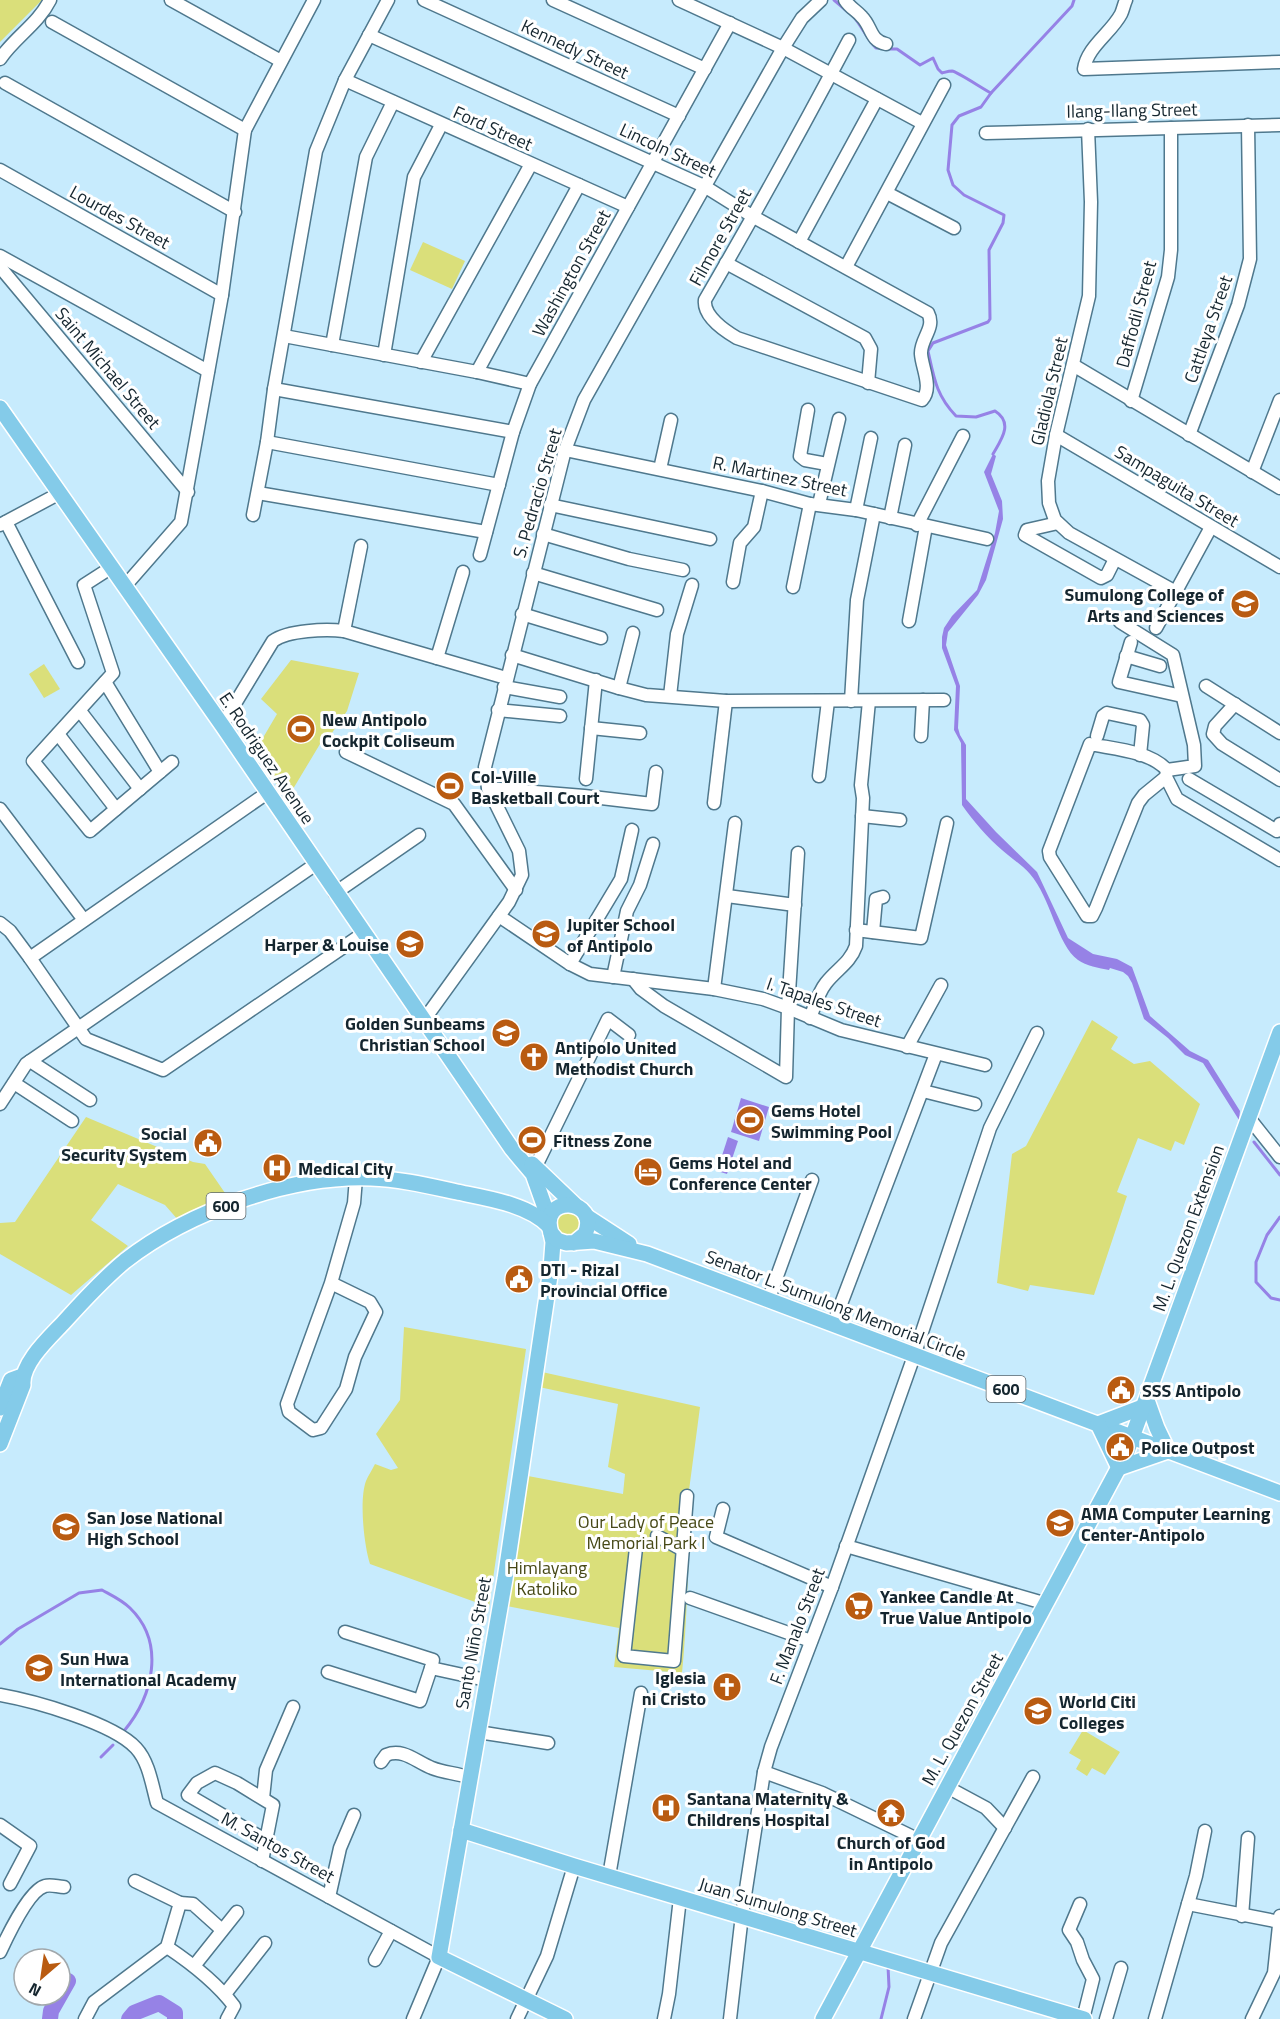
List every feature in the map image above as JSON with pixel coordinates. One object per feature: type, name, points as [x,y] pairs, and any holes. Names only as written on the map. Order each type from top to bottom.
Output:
[{"type":"main road","name":"E. Rodriguez Avenue","points":[[0,408],[222,725],[500,1131],[533,1174],[550,1218]]},
{"type":"main road","name":"M. L. Quezon Extension","points":[[1133,1438],[1280,1032]]},
{"type":"main road","name":"E. Rodriguez Avenue","points":[[500,1131],[581,1211]]},
{"type":"main road","name":"600","points":[[0,1408],[11,1380],[22,1376],[37,1352],[83,1301],[126,1260],[154,1241],[209,1213],[259,1194],[340,1179],[393,1179],[491,1200],[550,1218]]},
{"type":"main road","name":"600","points":[[491,1200],[550,1218]]},
{"type":"main road","name":"600","points":[[550,1218],[564,1205],[581,1211]]},
{"type":"main road","name":"Senator L. Sumulong Memorial Circle","points":[[581,1211],[609,1232],[647,1254]]},
{"type":"main road","points":[[572,1243],[585,1234],[588,1225],[581,1211]]},
{"type":"main road","name":"600","points":[[550,1218],[557,1240],[572,1243]]},
{"type":"main road","name":"Santo Niño Street","points":[[439,1957],[507,1568],[551,1269],[553,1242],[550,1218]]},
{"type":"main road","name":"Senator L. Sumulong Memorial Circle","points":[[572,1243],[603,1242],[647,1254],[1280,1493]]},
{"type":"main road","name":"Santo Niño Street","points":[[551,1269],[561,1252],[572,1243]]},
{"type":"main road","name":"600","points":[[0,1443],[23,1385],[22,1376]]},
{"type":"main road","points":[[1146,1403],[1168,1451],[1119,1468],[1098,1424],[1146,1403]]},
{"type":"main road","name":"M. L. Quezon Street","points":[[823,2019],[1047,1604],[1133,1438]]},
{"type":"main road","name":"Juan Sumulong Street","points":[[461,1830],[1084,2019]]},
{"type":"main road","name":"M. Santos Street","points":[[439,1957],[565,2019]]},
{"type":"street","points":[[0,59],[9,47],[43,15],[50,0]]},
{"type":"street","points":[[171,0],[281,61]]},
{"type":"street","points":[[125,586],[181,522],[222,295],[245,130],[314,0]]},
{"type":"street","points":[[253,514],[316,151],[345,80],[388,0]]},
{"type":"street","name":"Kennedy Street","points":[[424,0],[679,116]]},
{"type":"street","points":[[553,0],[705,69]]},
{"type":"street","points":[[679,0],[783,48],[922,123]]},
{"type":"street","name":"S. Pedracio Street","points":[[424,1020],[499,916],[516,890],[522,875],[519,851],[488,788],[485,767],[550,505],[565,450],[584,400],[783,48],[802,18],[821,0]]},
{"type":"street","points":[[845,0],[865,20],[875,39],[886,44]]},
{"type":"street","points":[[1126,0],[1121,14],[1090,54],[1084,69],[1280,62]]},
{"type":"street","points":[[52,22],[245,130]]},
{"type":"street","name":"Washington Street","points":[[480,555],[513,432],[530,384],[730,23]]},
{"type":"street","name":"Lincoln Street","points":[[369,35],[704,186],[752,216],[928,313],[931,318],[930,326],[921,351],[927,392],[922,400],[916,399]]},
{"type":"street","name":"Filmore Street","points":[[849,40],[704,304],[707,312],[727,333],[737,338],[916,399]]},
{"type":"street","name":"Ford Street","points":[[345,80],[628,207]]},
{"type":"street","points":[[5,83],[235,212]]},
{"type":"street","points":[[846,267],[944,85]]},
{"type":"street","points":[[799,242],[877,99]]},
{"type":"street","points":[[332,345],[366,158],[393,102]]},
{"type":"street","points":[[384,355],[414,177],[441,125]]},
{"type":"street","name":"Cattleya Street","points":[[1189,435],[1238,305],[1250,259],[1248,125]]},
{"type":"street","name":"Ilang-Ilang Street","points":[[986,133],[1280,125]]},
{"type":"street","name":"Daffodil Street","points":[[1131,401],[1168,277],[1171,250],[1171,128]]},
{"type":"street","name":"Gladiola Street","points":[[1058,523],[1048,503],[1048,481],[1056,435],[1089,296],[1091,202],[1088,129]]},
{"type":"street","points":[[421,362],[531,164]]},
{"type":"street","name":"Lourdes Street","points":[[0,170],[222,295]]},
{"type":"street","points":[[477,372],[579,185]]},
{"type":"street","points":[[887,193],[954,228]]},
{"type":"street","points":[[0,256],[208,371]]},
{"type":"street","points":[[726,264],[865,338],[871,349],[868,383]]},
{"type":"street","name":"Saint Michael Street","points":[[0,267],[188,492]]},
{"type":"street","points":[[24,295],[39,277]]},
{"type":"street","points":[[284,336],[530,384]]},
{"type":"street","points":[[1073,366],[1280,488]]},
{"type":"street","points":[[274,389],[513,432]]},
{"type":"street","points":[[1252,472],[1280,400]]},
{"type":"street","points":[[808,410],[800,456],[805,460],[827,464]]},
{"type":"street","points":[[793,587],[839,419]]},
{"type":"street","points":[[660,469],[671,420]]},
{"type":"street","name":"Sampaguita Street","points":[[1056,435],[1280,567]]},
{"type":"street","points":[[909,621],[922,526],[963,436]]},
{"type":"street","points":[[856,510],[871,438]]},
{"type":"street","points":[[267,442],[499,485]]},
{"type":"street","points":[[890,518],[905,445]]},
{"type":"street","name":"R. Martinez Street","points":[[565,450],[987,539]]},
{"type":"street","points":[[733,582],[740,543],[754,527],[762,491]]},
{"type":"street","points":[[60,493],[3,524],[78,662]]},
{"type":"street","points":[[258,493],[486,532]]},
{"type":"street","points":[[550,505],[710,539]]},
{"type":"street","points":[[851,701],[857,600],[874,514]]},
{"type":"street","points":[[1115,559],[1107,575],[1101,578],[1025,535],[1027,530],[1058,523],[1069,533],[1176,592]]},
{"type":"street","points":[[1156,628],[1211,528]]},
{"type":"street","points":[[543,534],[629,559],[683,570]]},
{"type":"street","points":[[344,631],[361,546]]},
{"type":"street","points":[[112,567],[84,585],[113,673],[33,761],[90,831],[172,762]]},
{"type":"street","points":[[437,658],[463,572]]},
{"type":"street","points":[[533,573],[657,610]]},
{"type":"street","points":[[670,696],[677,634],[692,585]]},
{"type":"street","points":[[522,614],[601,638]]},
{"type":"street","points":[[1120,622],[1173,655],[1194,745],[1195,765],[1167,773],[1138,803],[1096,908],[1092,916],[1087,916],[1050,857],[1049,851],[1107,709],[1109,713],[1142,722],[1140,755]]},
{"type":"street","points":[[222,725],[273,641],[277,638],[305,632],[344,631],[560,697]]},
{"type":"street","points":[[619,688],[633,633]]},
{"type":"street","points":[[1131,642],[1119,682],[1182,696]]},
{"type":"street","points":[[512,655],[646,694],[726,701],[944,700]]},
{"type":"street","points":[[1126,656],[1160,666]]},
{"type":"street","points":[[586,778],[596,680]]},
{"type":"street","points":[[105,682],[160,772]]},
{"type":"street","points":[[1206,686],[1280,733]]},
{"type":"street","points":[[921,736],[923,700]]},
{"type":"street","points":[[714,803],[726,701]]},
{"type":"street","points":[[819,776],[828,701]]},
{"type":"street","points":[[810,1018],[819,994],[827,982],[852,956],[856,946],[862,816],[861,785],[869,701]]},
{"type":"street","points":[[1235,704],[1215,726],[1213,734],[1217,740],[1280,780]]},
{"type":"street","points":[[498,710],[560,716]]},
{"type":"street","points":[[80,711],[140,789]]},
{"type":"street","points":[[591,728],[640,733]]},
{"type":"street","points":[[58,734],[116,809]]},
{"type":"street","points":[[1094,740],[1155,759],[1167,773],[1177,799],[1280,860]]},
{"type":"street","points":[[346,752],[454,804],[516,890]]},
{"type":"street","points":[[488,788],[652,804],[656,772]]},
{"type":"street","points":[[1189,779],[1277,831],[1280,824]]},
{"type":"street","points":[[30,958],[267,793]]},
{"type":"street","points":[[0,809],[84,920]]},
{"type":"street","points":[[862,816],[900,820]]},
{"type":"street","points":[[714,989],[735,823]]},
{"type":"street","points":[[856,930],[921,938],[947,823]]},
{"type":"street","points":[[570,964],[621,879],[632,830]]},
{"type":"street","points":[[335,893],[419,835]]},
{"type":"street","points":[[613,977],[627,911],[640,885],[653,844]]},
{"type":"street","points":[[633,979],[640,989],[664,1006],[786,1077],[798,853]]},
{"type":"street","points":[[2,1096],[30,1061],[316,864]]},
{"type":"street","points":[[727,896],[795,905]]},
{"type":"street","points":[[873,932],[876,899],[883,897]]},
{"type":"street","name":"I. Tapales Street","points":[[499,916],[570,964],[590,974],[714,989],[763,999],[841,1030],[985,1065]]},
{"type":"street","points":[[0,922],[10,931],[30,958],[86,1039],[163,1070],[363,933]]},
{"type":"street","points":[[908,1047],[941,985]]},
{"type":"street","points":[[535,1168],[608,1019],[629,1035]]},
{"type":"street","name":"F. Manalo Street","points":[[730,2019],[742,1915],[764,1772],[771,1747],[832,1587],[914,1356],[990,1128],[1037,1033]]},
{"type":"street","points":[[833,1325],[936,1054]]},
{"type":"street","points":[[30,1061],[90,1100]]},
{"type":"street","points":[[14,1083],[72,1120]]},
{"type":"street","points":[[922,1091],[975,1104]]},
{"type":"street","points":[[1249,1118],[1280,1157]]},
{"type":"street","points":[[331,1283],[370,1302],[376,1312],[355,1357],[346,1389],[321,1428],[313,1430],[289,1412],[287,1404],[331,1283],[354,1203],[356,1178]]},
{"type":"street","points":[[768,1300],[812,1180]]},
{"type":"street","points":[[641,1544],[636,1548],[624,1656],[674,1660],[687,1496]]},
{"type":"street","points":[[723,1509],[716,1537],[832,1587]]},
{"type":"street","points":[[657,1536],[683,1550]]},
{"type":"street","points":[[846,1545],[1047,1604]]},
{"type":"street","points":[[690,1598],[811,1641]]},
{"type":"street","points":[[328,1672],[420,1701],[433,1660],[345,1632]]},
{"type":"street","points":[[431,1668],[486,1680]]},
{"type":"street","points":[[609,1876],[641,1693]]},
{"type":"street","name":"M. Santos Street","points":[[0,1695],[28,1700],[70,1714],[122,1737],[136,1748],[143,1758],[157,1803],[439,1957]]},
{"type":"street","points":[[263,1798],[266,1770],[293,1707]]},
{"type":"street","points":[[478,1732],[548,1743]]},
{"type":"street","points":[[381,1762],[386,1755],[399,1753],[435,1769],[470,1778]]},
{"type":"street","points":[[764,1772],[822,1793],[919,1840]]},
{"type":"street","points":[[262,1861],[267,1841],[273,1805],[237,1783],[215,1773],[197,1783],[188,1795],[267,1841]]},
{"type":"street","points":[[914,2019],[941,1943],[1033,1777]]},
{"type":"street","points":[[947,1787],[986,1808],[1005,1828]]},
{"type":"street","points":[[329,1897],[340,1848],[354,1815]]},
{"type":"street","points":[[0,1825],[30,1846],[10,1884]]},
{"type":"street","points":[[1155,2019],[1196,1876],[1205,1831]]},
{"type":"street","points":[[1242,1916],[1248,1838]]},
{"type":"street","points":[[517,2019],[547,1956],[574,1866]]},
{"type":"street","points":[[135,1881],[180,1904],[193,1904],[222,1930]]},
{"type":"street","points":[[0,1952],[14,1923],[38,1891],[48,1885],[64,1887]]},
{"type":"street","points":[[664,2019],[680,1898]]},
{"type":"street","points":[[84,2019],[94,2002],[167,1947],[180,1904]]},
{"type":"street","points":[[1080,1904],[1069,1930],[1094,1979],[1084,2019]]},
{"type":"street","points":[[1188,1905],[1280,1923]]},
{"type":"street","points":[[194,1966],[237,1912]]},
{"type":"street","points":[[1252,2019],[1274,1973],[1280,1916]]},
{"type":"street","points":[[375,1960],[391,1931]]},
{"type":"street","points":[[225,1994],[265,1943]]},
{"type":"street","points":[[167,1947],[194,1966],[225,1994],[234,2006],[226,2019]]},
{"type":"street","name":"Santo Niño Street","points":[[413,2019],[439,1957]]},
{"type":"street","points":[[1106,2019],[1121,1968]]},
{"type":"green space","points":[[0,0],[42,0],[0,42]]},
{"type":"green space","points":[[423,242],[465,261],[452,289],[410,270]]},
{"type":"green space","name":"New Antipolo Cockpit Coliseum","points":[[291,660],[359,673],[347,711],[323,746],[320,744],[287,799],[254,753],[277,714],[261,699]]},
{"type":"green space","points":[[44,664],[60,689],[44,698],[29,674]]},
{"type":"green space","points":[[1092,1020],[1118,1037],[1111,1049],[1134,1064],[1150,1061],[1200,1104],[1184,1145],[1175,1141],[1171,1151],[1138,1138],[1117,1192],[1127,1196],[1094,1295],[1030,1285],[1028,1291],[997,1283],[1012,1154],[1026,1146]]},
{"type":"green space","points":[[86,1117],[193,1162],[205,1164],[225,1193],[179,1221],[165,1205],[118,1184],[91,1220],[128,1246],[71,1295],[0,1254],[0,1223],[15,1222]]},
{"type":"green space","points":[[568,1212],[577,1215],[580,1224],[577,1233],[568,1236],[559,1233],[556,1224],[559,1215]]},
{"type":"green space","points":[[404,1327],[526,1349],[489,1607],[370,1564],[363,1522],[364,1489],[375,1464],[391,1470],[398,1468],[376,1434],[400,1400]]},
{"type":"green space","name":"Our Lady of Peace Memorial Park I","points":[[542,1372],[700,1407],[688,1498],[693,1500],[682,1673],[614,1667],[619,1628],[507,1606],[528,1476],[623,1494],[625,1474],[608,1467],[618,1404],[539,1387]]},
{"type":"green space","points":[[1083,1730],[1120,1752],[1105,1775],[1092,1768],[1087,1776],[1076,1769],[1081,1760],[1069,1753]]},
{"type":"shaded area","points":[[993,454],[996,456],[991,474],[1002,501],[1003,519],[986,580],[978,595],[948,632],[946,645],[960,686],[958,728],[966,745],[966,799],[1037,872],[1068,938],[1093,954],[1117,959],[1132,967],[1150,1016],[1190,1051],[1208,1060],[1240,1111],[1239,1120],[1203,1063],[1185,1055],[1144,1019],[1128,976],[1110,968],[1109,970],[1085,964],[1071,953],[1059,933],[1043,895],[1030,874],[991,840],[962,805],[961,743],[954,730],[956,686],[942,648],[942,637],[944,628],[952,616],[977,590],[995,533],[999,511],[984,472]]},
{"type":"shaded area","name":"Gems Hotel Swimming Pool","points":[[741,1098],[769,1107],[759,1141],[731,1132]]},
{"type":"shaded area","points":[[728,1137],[738,1141],[727,1174],[717,1171]]},
{"type":"waterway","points":[[834,0],[848,12]]},
{"type":"waterway","points":[[993,454],[1004,432],[1005,426],[1001,416],[995,411],[976,417],[956,416],[940,393],[928,351],[933,343],[988,322],[990,319],[989,250],[1003,223],[1004,215],[964,195],[953,185],[948,170],[952,125],[959,116],[981,107],[991,93],[1072,6],[1074,0]]},
{"type":"waterway","points":[[853,16],[876,48],[881,48]]},
{"type":"waterway","points":[[887,49],[897,49],[920,65],[933,58],[942,73],[955,72],[991,93]]},
{"type":"waterway","points":[[1254,1142],[1280,1175]]},
{"type":"waterway","points":[[1280,1217],[1267,1235],[1256,1262],[1256,1282],[1271,1298],[1280,1300]]},
{"type":"waterway","points":[[0,1644],[18,1629],[79,1593],[102,1590],[124,1603],[141,1622],[152,1653],[148,1686],[142,1702],[124,1731]]},
{"type":"waterway","points":[[101,1757],[113,1745]]},
{"type":"waterway","points":[[881,2019],[889,1987],[888,1966]]},
{"type":"waterway","points":[[129,2019],[134,2013],[159,2003],[175,2013],[175,2019]]},
{"type":"waterway","points":[[50,2019],[53,2007]]},
{"type":"place","name":"Sumulong College of Arts and Sciences","points":[[1245,604]]},
{"type":"place","name":"New Antipolo Cockpit Coliseum","points":[[301,729]]},
{"type":"place","name":"Col-Ville Basketball Court","points":[[450,786]]},
{"type":"place","name":"Jupiter School of Antipolo","points":[[546,934]]},
{"type":"place","name":"Harper & Louise","points":[[410,944]]},
{"type":"place","name":"Golden Sunbeams Christian School","points":[[506,1033]]},
{"type":"place","name":"Antipolo United Methodist Church","points":[[534,1057]]},
{"type":"place","name":"Gems Hotel Swimming Pool","points":[[750,1120]]},
{"type":"place","name":"Fitness Zone","points":[[532,1140]]},
{"type":"place","name":"Social Security System","points":[[208,1143]]},
{"type":"place","name":"Medical City","points":[[277,1168]]},
{"type":"place","name":"Gems Hotel and Conference Center","points":[[648,1172]]},
{"type":"place","name":"DTI - Rizal Provincial Office","points":[[519,1279]]},
{"type":"place","name":"SSS Antipolo","points":[[1121,1390]]},
{"type":"place","name":"Police Outpost","points":[[1120,1447]]},
{"type":"place","name":"AMA Computer Learning Center-Antipolo","points":[[1060,1523]]},
{"type":"place","name":"San Jose National High School","points":[[66,1527]]},
{"type":"place","name":"Yankee Candle At True Value Antipolo","points":[[859,1606]]},
{"type":"place","name":"Sun Hwa International Academy","points":[[39,1668]]},
{"type":"place","name":"Iglesia ni Cristo","points":[[727,1687]]},
{"type":"place","name":"World Citi Colleges","points":[[1038,1711]]},
{"type":"place","name":"Santana Maternity & Childrens Hospital","points":[[666,1808]]},
{"type":"place","name":"Church of God in Antipolo","points":[[891,1813]]},
{"type":"park label","name":"Himlayang Katoliko","points":[[547,1577]]}]
